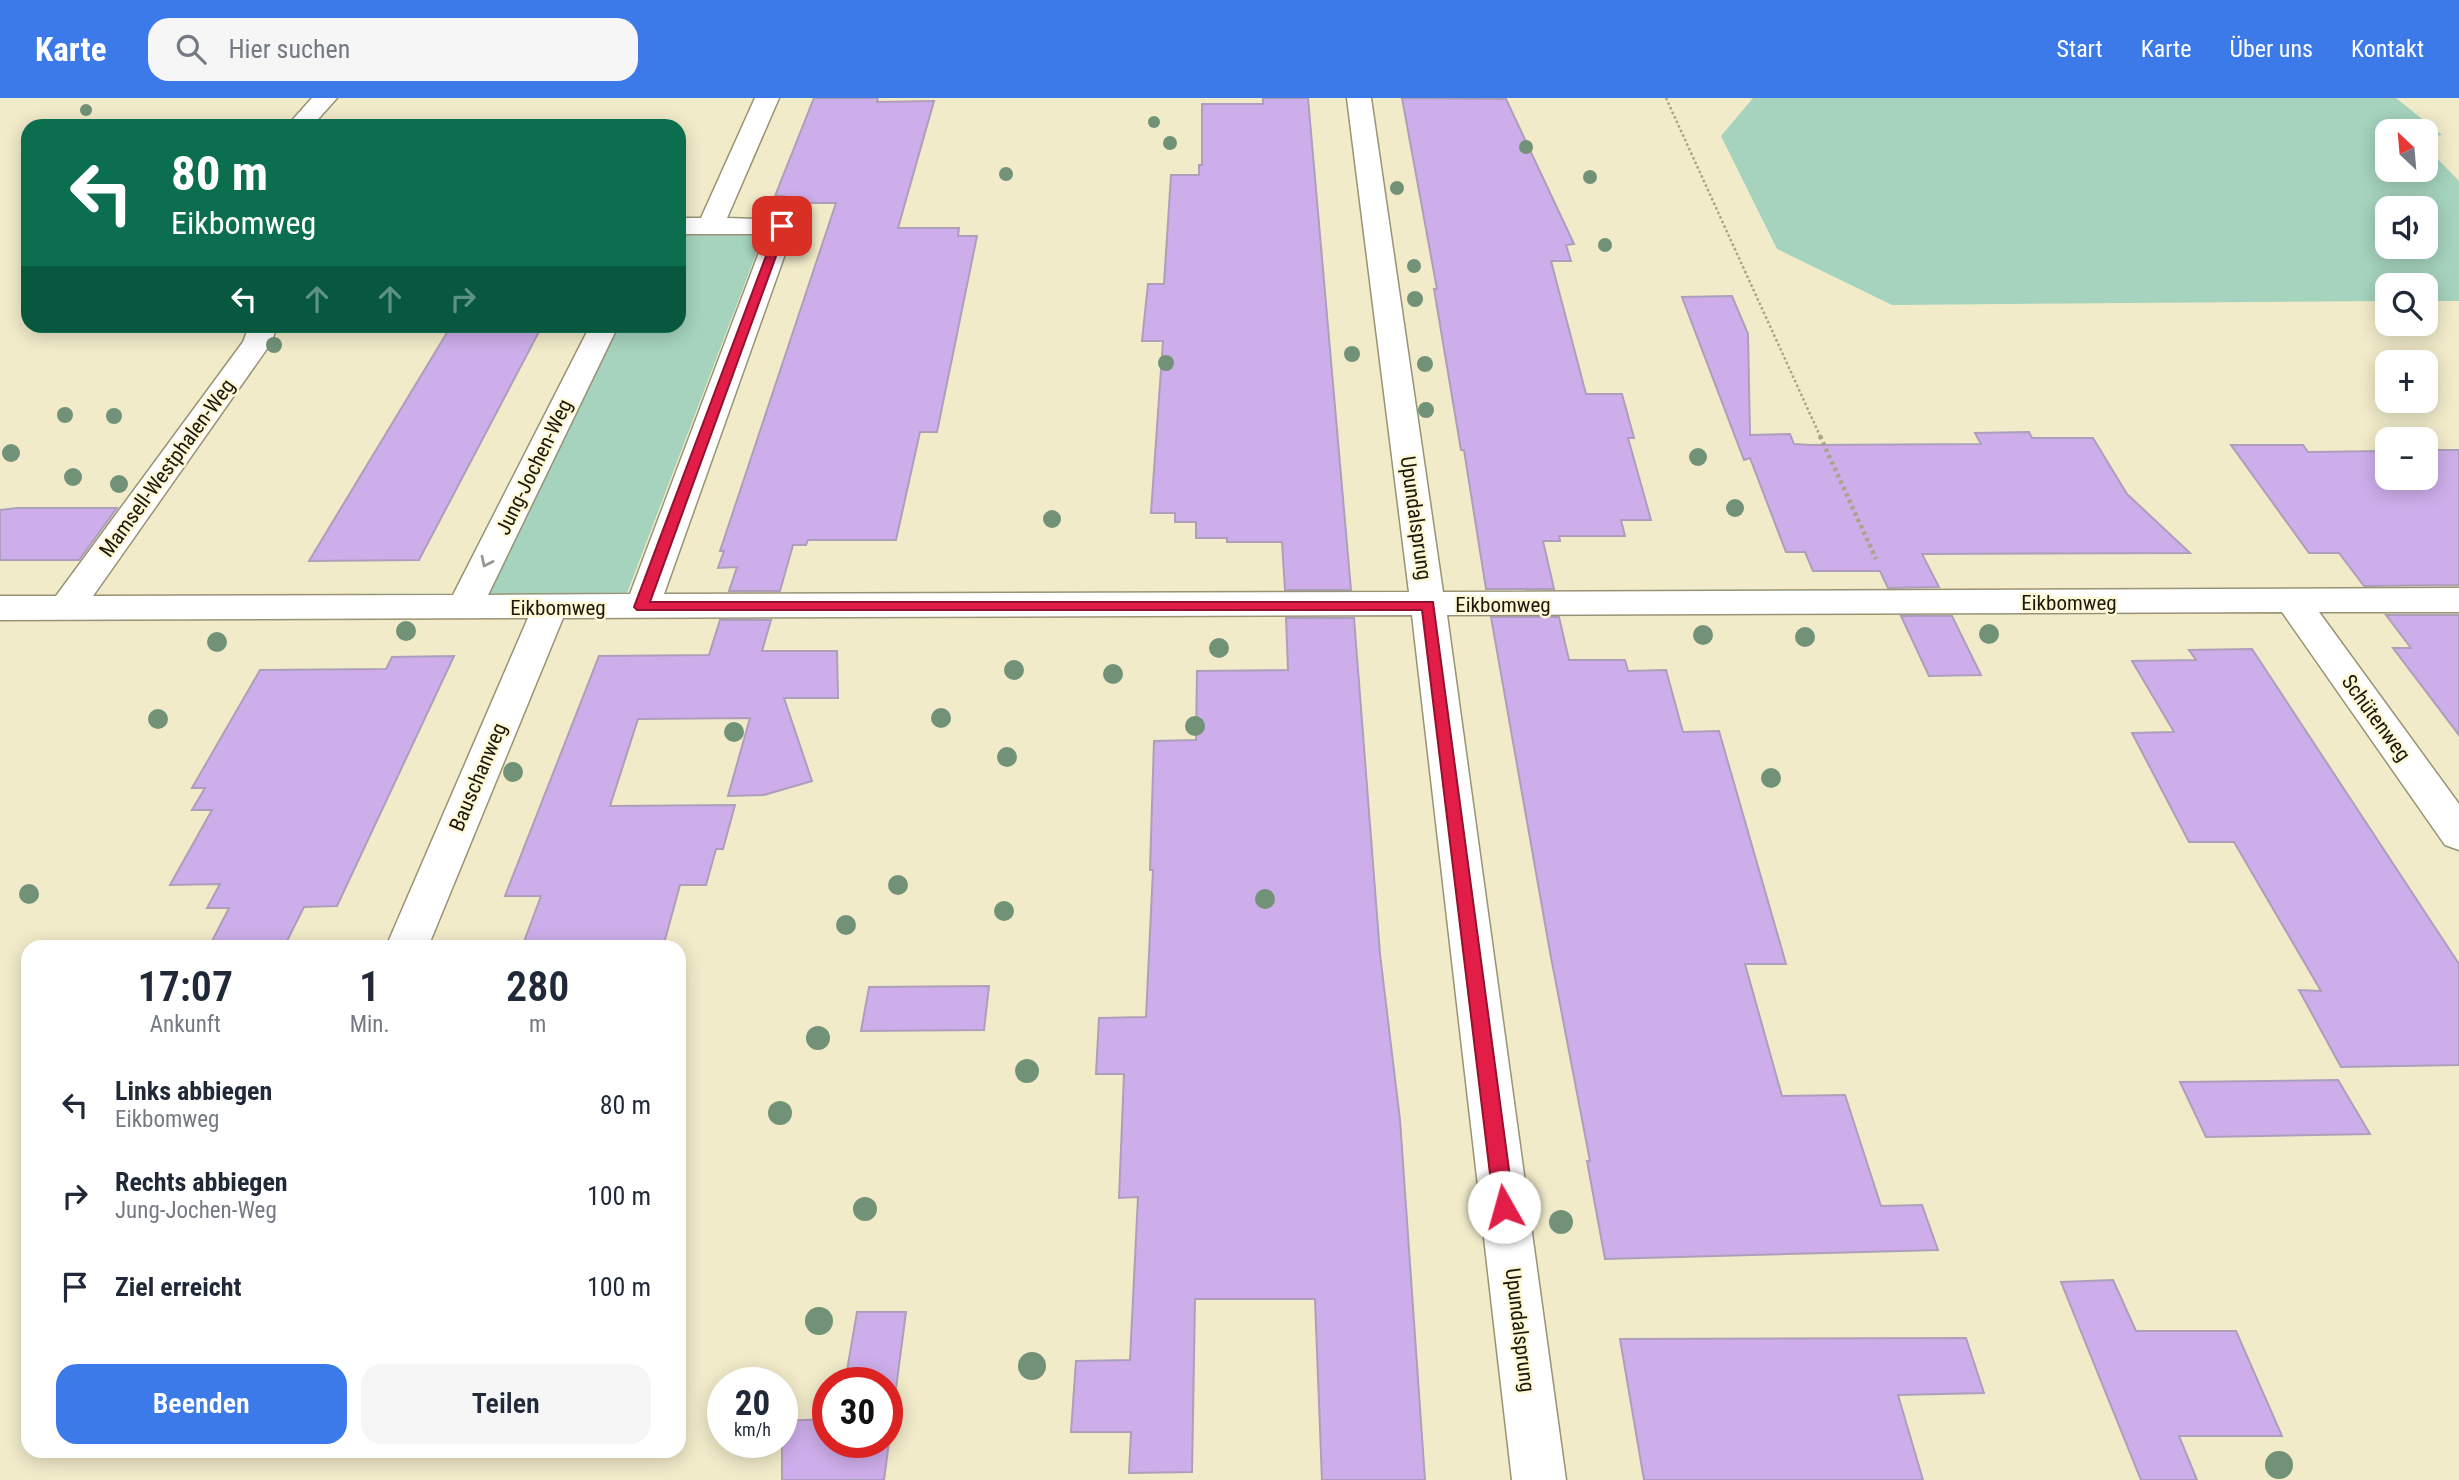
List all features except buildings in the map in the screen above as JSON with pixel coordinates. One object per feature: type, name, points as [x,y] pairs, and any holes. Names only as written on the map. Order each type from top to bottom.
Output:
[{"type":"street","points":[[306,119],[325,98]]},
{"type":"street","points":[[711,226],[767,98]]},
{"type":"street","name":"Upundalsprung","points":[[1359,98],[1428,605],[1539,1480]]},
{"type":"street","points":[[642,607],[782,226],[686,226]]},
{"type":"street","name":"Mamsell-Westphalen-Weg","points":[[66,608],[257,343],[261,333]]},
{"type":"street","name":"Jung-Jochen-Weg","points":[[464,608],[601,333]]},
{"type":"street","name":"Eikbomweg","points":[[0,608],[2459,600]]},
{"type":"street","name":"Schütenweg","points":[[2293,602],[2459,834]]},
{"type":"street","name":"Bauschanweg","points":[[410,940],[550,608]]},
{"type":"path","points":[[1666,98],[1897,603]]},
{"type":"green space","points":[[1753,98],[2396,98],[2422,119],[2375,119],[2375,182],[2438,182],[2438,159],[2459,181],[2459,301],[2438,301],[2438,273],[2375,273],[2375,301],[1892,305],[1777,249],[1721,136]]},
{"type":"green space","points":[[686,232],[748,233],[761,241],[626,596],[479,596],[613,333],[686,333]]},
{"type":"route","points":[[782,226],[642,607],[1428,605],[1504,1207]]}]
